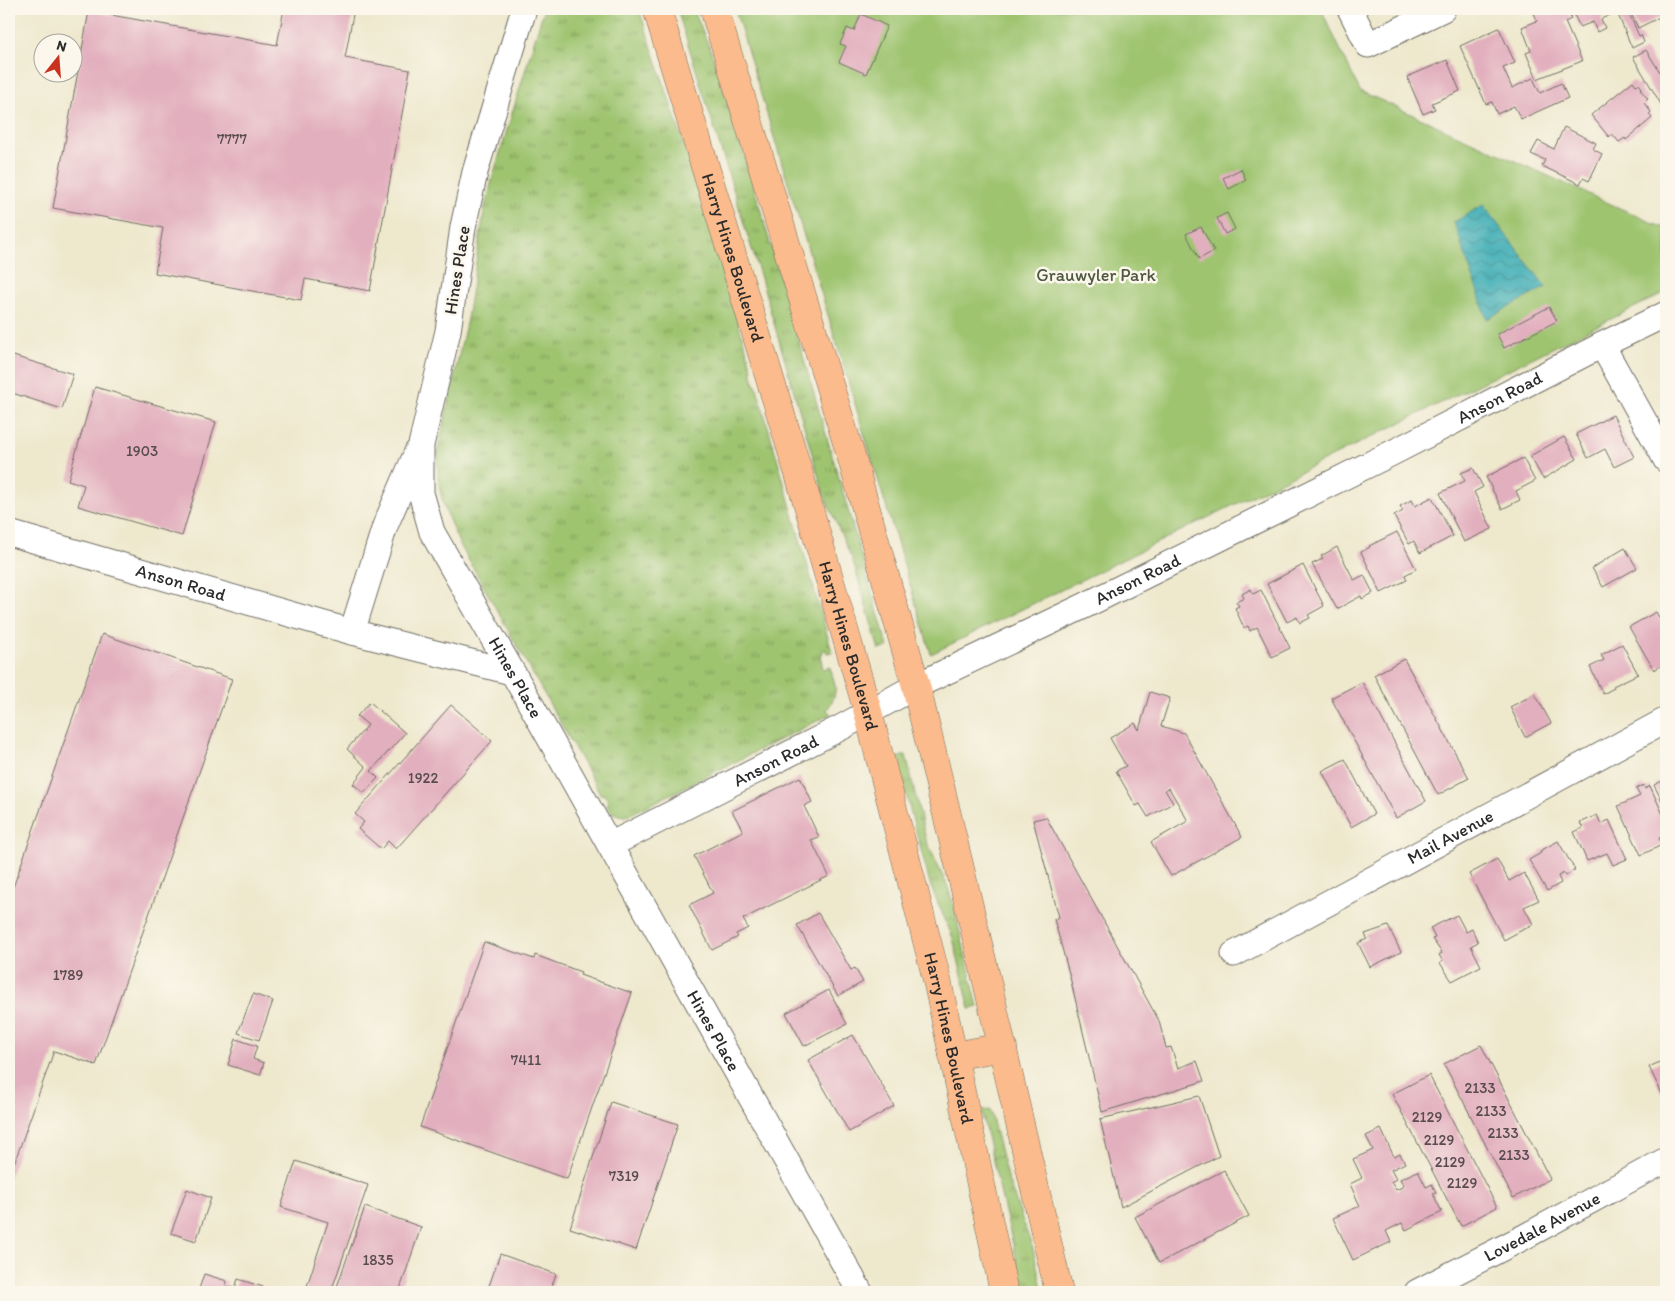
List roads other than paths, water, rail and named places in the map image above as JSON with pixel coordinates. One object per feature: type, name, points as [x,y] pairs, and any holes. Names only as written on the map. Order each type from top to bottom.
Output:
[{"type":"main road","name":"Harry Hines Boulevard","points":[[657,9],[799,474],[868,712],[937,980],[1004,1292]]},
{"type":"main road","points":[[714,9],[852,459],[916,686],[1003,1047],[1059,1292]]},
{"type":"main road","points":[[953,1056],[1003,1047]]},
{"type":"street","name":"Hines Place","points":[[524,9],[475,172],[463,227],[448,331],[420,445],[421,493],[432,532],[610,845],[860,1292]]},
{"type":"street","points":[[1350,9],[1368,45],[1443,9]]},
{"type":"street","name":"Anson Road","points":[[610,845],[916,686],[1093,601],[1666,314]]},
{"type":"street","points":[[1602,345],[1666,460]]},
{"type":"street","points":[[352,632],[384,526],[420,445]]},
{"type":"street","name":"Anson Road","points":[[9,533],[352,632],[511,672]]},
{"type":"street","name":"Mail Avenue","points":[[1234,954],[1666,720]]},
{"type":"street","name":"Lovedale Avenue","points":[[1417,1292],[1524,1237],[1666,1160]]},
{"type":"water","points":[[1483,205],[1546,287],[1487,319],[1454,222]]},
{"type":"park label","name":"Grauwyler Park","points":[[1096,275]]}]
